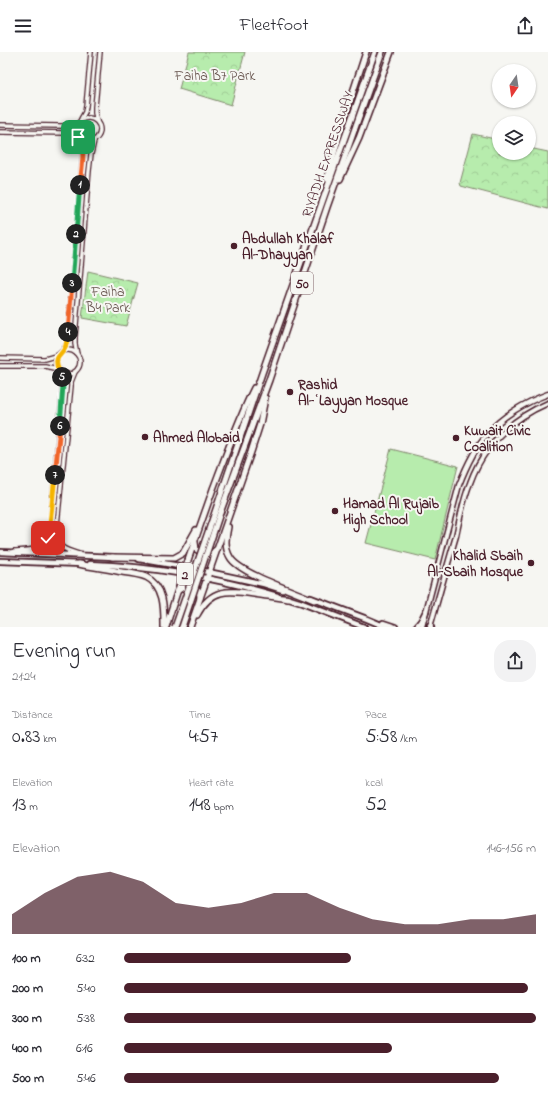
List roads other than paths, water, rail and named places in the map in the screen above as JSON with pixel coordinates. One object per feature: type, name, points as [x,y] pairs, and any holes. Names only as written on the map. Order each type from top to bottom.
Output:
[{"type":"highway","points":[[324,197],[339,135],[366,52]]},
{"type":"highway","name":"RIYADH EXPRESSWAY","points":[[182,627],[262,373],[375,52]]},
{"type":"highway","name":"RIYADH EXPRESSWAY","points":[[175,627],[269,380],[327,207],[382,52]]},
{"type":"highway","points":[[327,207],[359,138],[390,54]]},
{"type":"highway","points":[[165,627],[178,593],[185,567],[236,428],[246,403],[262,373]]},
{"type":"highway","points":[[191,627],[260,424],[269,380]]},
{"type":"highway","points":[[232,508],[226,535],[226,544],[230,557],[234,563],[253,574],[314,600]]},
{"type":"highway","points":[[112,556],[174,558],[180,556],[187,547],[205,511]]},
{"type":"highway","points":[[195,541],[196,549],[203,554],[211,554],[217,548]]},
{"type":"highway","points":[[78,564],[147,577],[158,588],[161,595],[165,627]]},
{"type":"highway","points":[[178,593],[184,586],[194,586],[198,589],[200,599]]},
{"type":"highway","points":[[191,627],[204,603],[210,597],[225,591],[235,591],[288,599]]},
{"type":"main road","points":[[422,627],[464,471],[477,448],[487,434],[498,423],[508,415],[532,401],[548,394]]},
{"type":"main road","points":[[430,626],[470,483],[484,453],[490,444],[514,422],[548,403]]},
{"type":"main road","points":[[508,415],[510,414],[514,416],[514,422]]},
{"type":"main road","points":[[483,440],[485,446],[490,444]]},
{"type":"main road","points":[[477,448],[482,447],[484,449],[484,453]]},
{"type":"main road","points":[[442,549],[445,553],[451,552]]},
{"type":"main road","name":"2","points":[[0,552],[112,556],[185,567],[264,584],[367,618],[386,627]]},
{"type":"main road","points":[[440,560],[446,558],[448,562]]},
{"type":"main road","name":"2","points":[[0,561],[96,564],[183,574],[256,589],[302,603],[364,627]]},
{"type":"main road","points":[[416,627],[426,611]]},
{"type":"main road","points":[[367,618],[395,627]]},
{"type":"street","points":[[0,358],[45,359],[58,355],[65,347],[68,336],[83,153],[80,138],[76,132],[78,123],[85,112],[91,52]]},
{"type":"street","points":[[82,555],[62,547],[56,535],[71,382],[79,369],[80,362],[75,344],[75,337],[91,154],[94,141],[100,134],[100,127],[95,113],[95,107],[100,52]]},
{"type":"street","points":[[90,68],[94,71],[98,68]]},
{"type":"street","points":[[2,125],[67,126],[78,123],[85,118],[92,118],[98,122]]},
{"type":"street","points":[[1,132],[5,129],[2,125]]},
{"type":"street","points":[[13,126],[11,129],[13,132]]},
{"type":"street","points":[[67,126],[69,130],[67,133]]},
{"type":"street","points":[[1,132],[67,133],[74,134],[88,142],[94,141]]},
{"type":"street","points":[[72,287],[76,290],[80,286]]},
{"type":"street","points":[[71,296],[73,294],[78,296]]},
{"type":"street","points":[[68,336],[71,340],[75,337]]},
{"type":"street","points":[[63,351],[71,350],[77,354]]},
{"type":"street","points":[[0,552],[37,548],[43,546],[47,542],[55,482],[63,385],[56,360],[58,355]]},
{"type":"street","points":[[45,359],[48,362],[45,366]]},
{"type":"street","points":[[0,366],[45,366],[68,374],[76,372]]},
{"type":"street","points":[[55,474],[59,476],[63,473]]},
{"type":"street","points":[[55,482],[58,480],[62,483]]},
{"type":"street","points":[[52,507],[54,510],[59,508]]},
{"type":"place","name":"Abdullah Khalaf Al-Dhayyan","points":[[234,246]]},
{"type":"place","name":"Rashid Al-ʿLayyan Mosque","points":[[290,392]]},
{"type":"place","name":"Ahmed Alobaid","points":[[145,437]]},
{"type":"place","name":"Kuwait Civic Coalition","points":[[456,438]]},
{"type":"place","name":"Hamad Al Rujaib High School","points":[[335,511]]},
{"type":"place","name":"Khalid Sbaih Al-Sbaih Mosque","points":[[531,563]]},
{"type":"park label","name":"Faiha B7 Park","points":[[215,75]]},
{"type":"park label","name":"Faiha B4 Park","points":[[108,300]]}]
